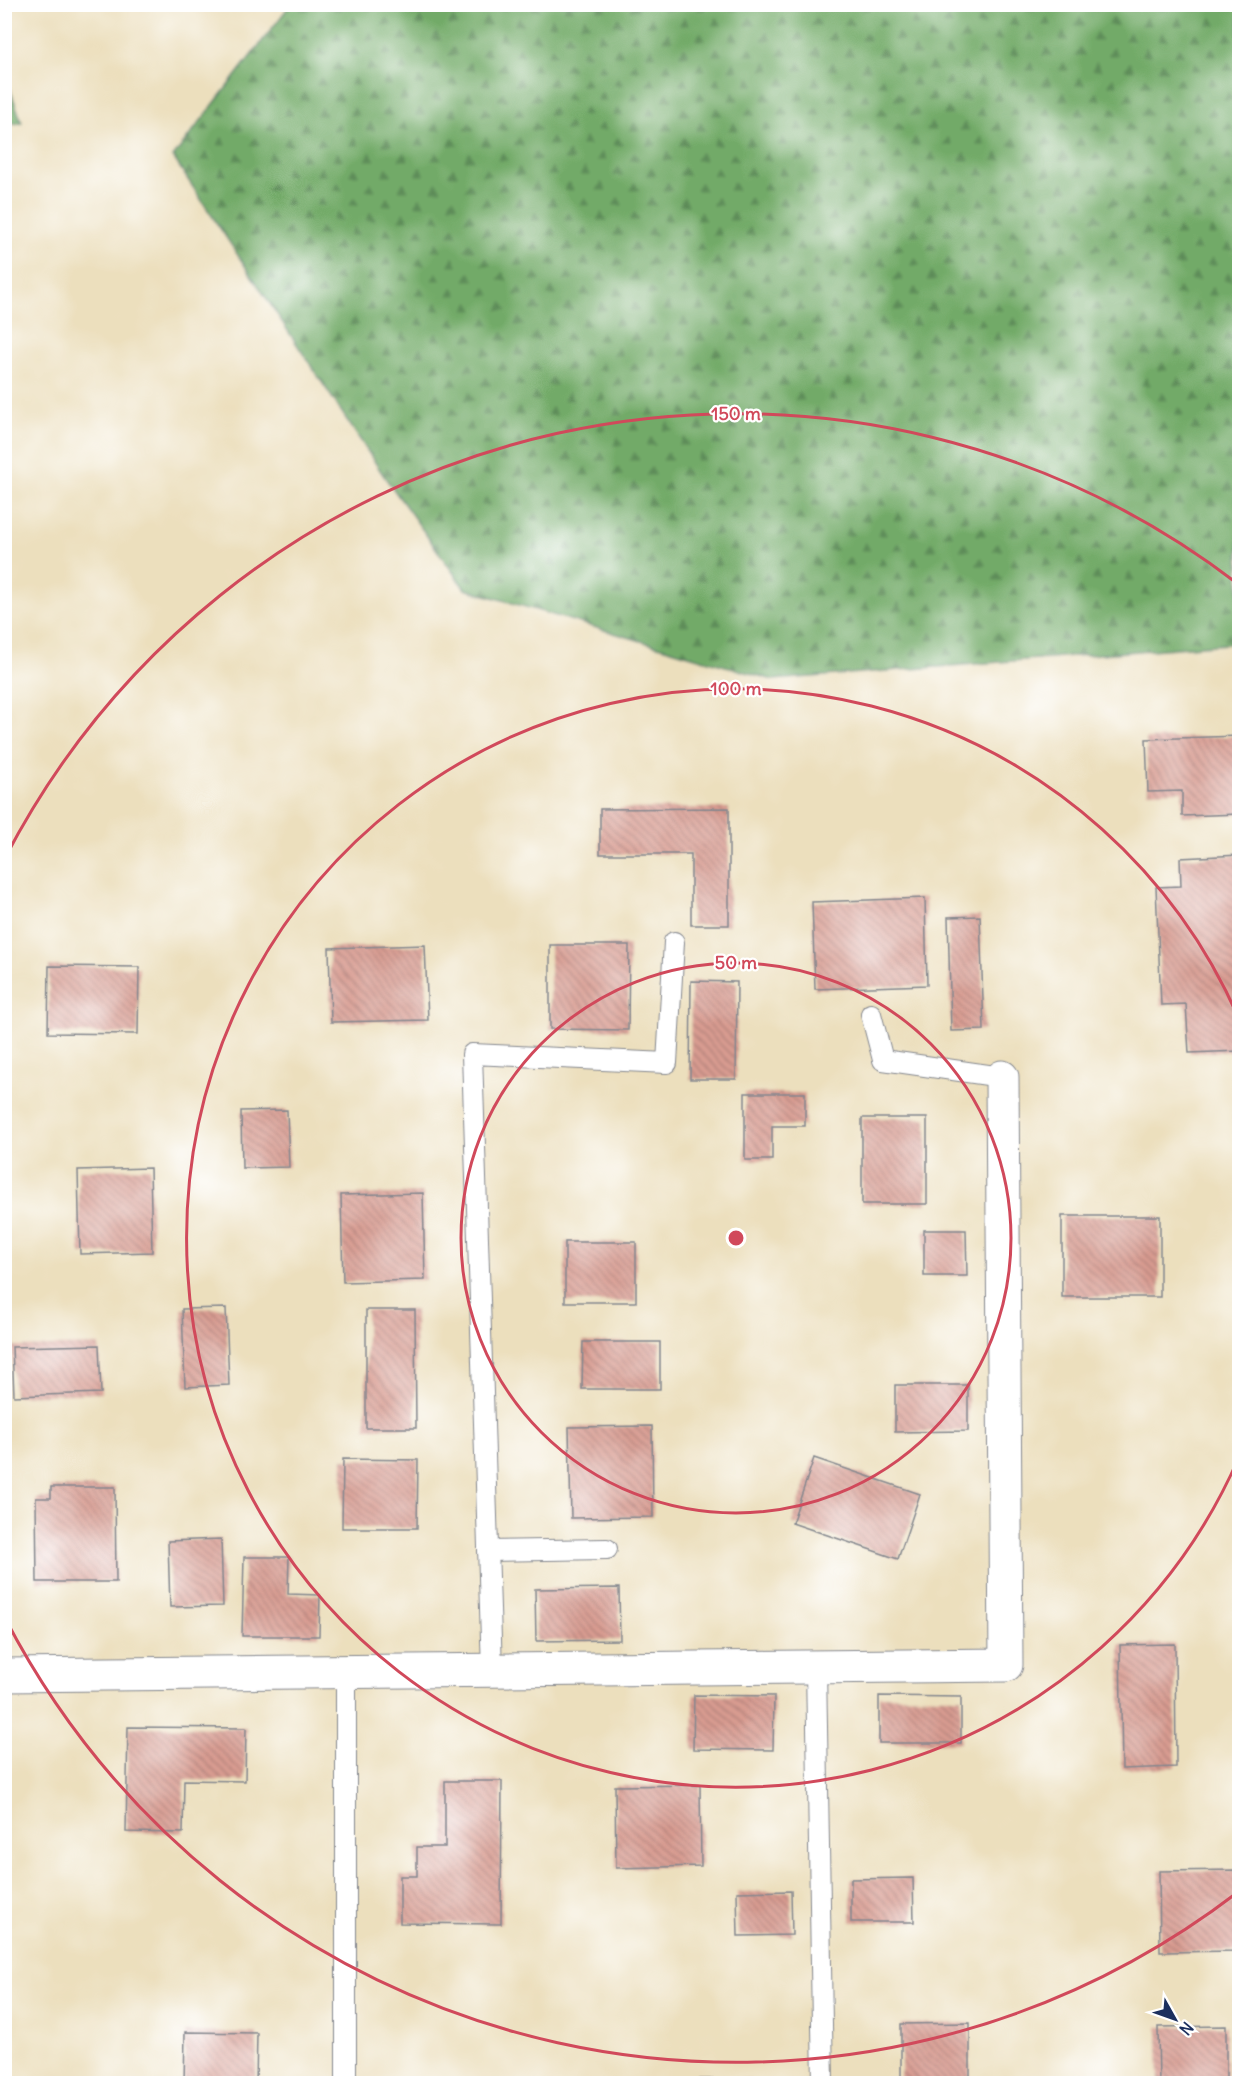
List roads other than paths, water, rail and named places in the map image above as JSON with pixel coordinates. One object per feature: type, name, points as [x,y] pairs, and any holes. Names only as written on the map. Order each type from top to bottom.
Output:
[{"type":"street","points":[[4,1675],[1006,1665],[1002,1077]]},
{"type":"lane","points":[[492,1670],[472,1054],[667,1063],[674,942]]},
{"type":"lane","points":[[870,1014],[883,1060],[1002,1077]]},
{"type":"lane","points":[[488,1551],[607,1549]]},
{"type":"lane","points":[[816,1667],[823,2084]]},
{"type":"lane","points":[[346,1672],[346,2084]]}]
